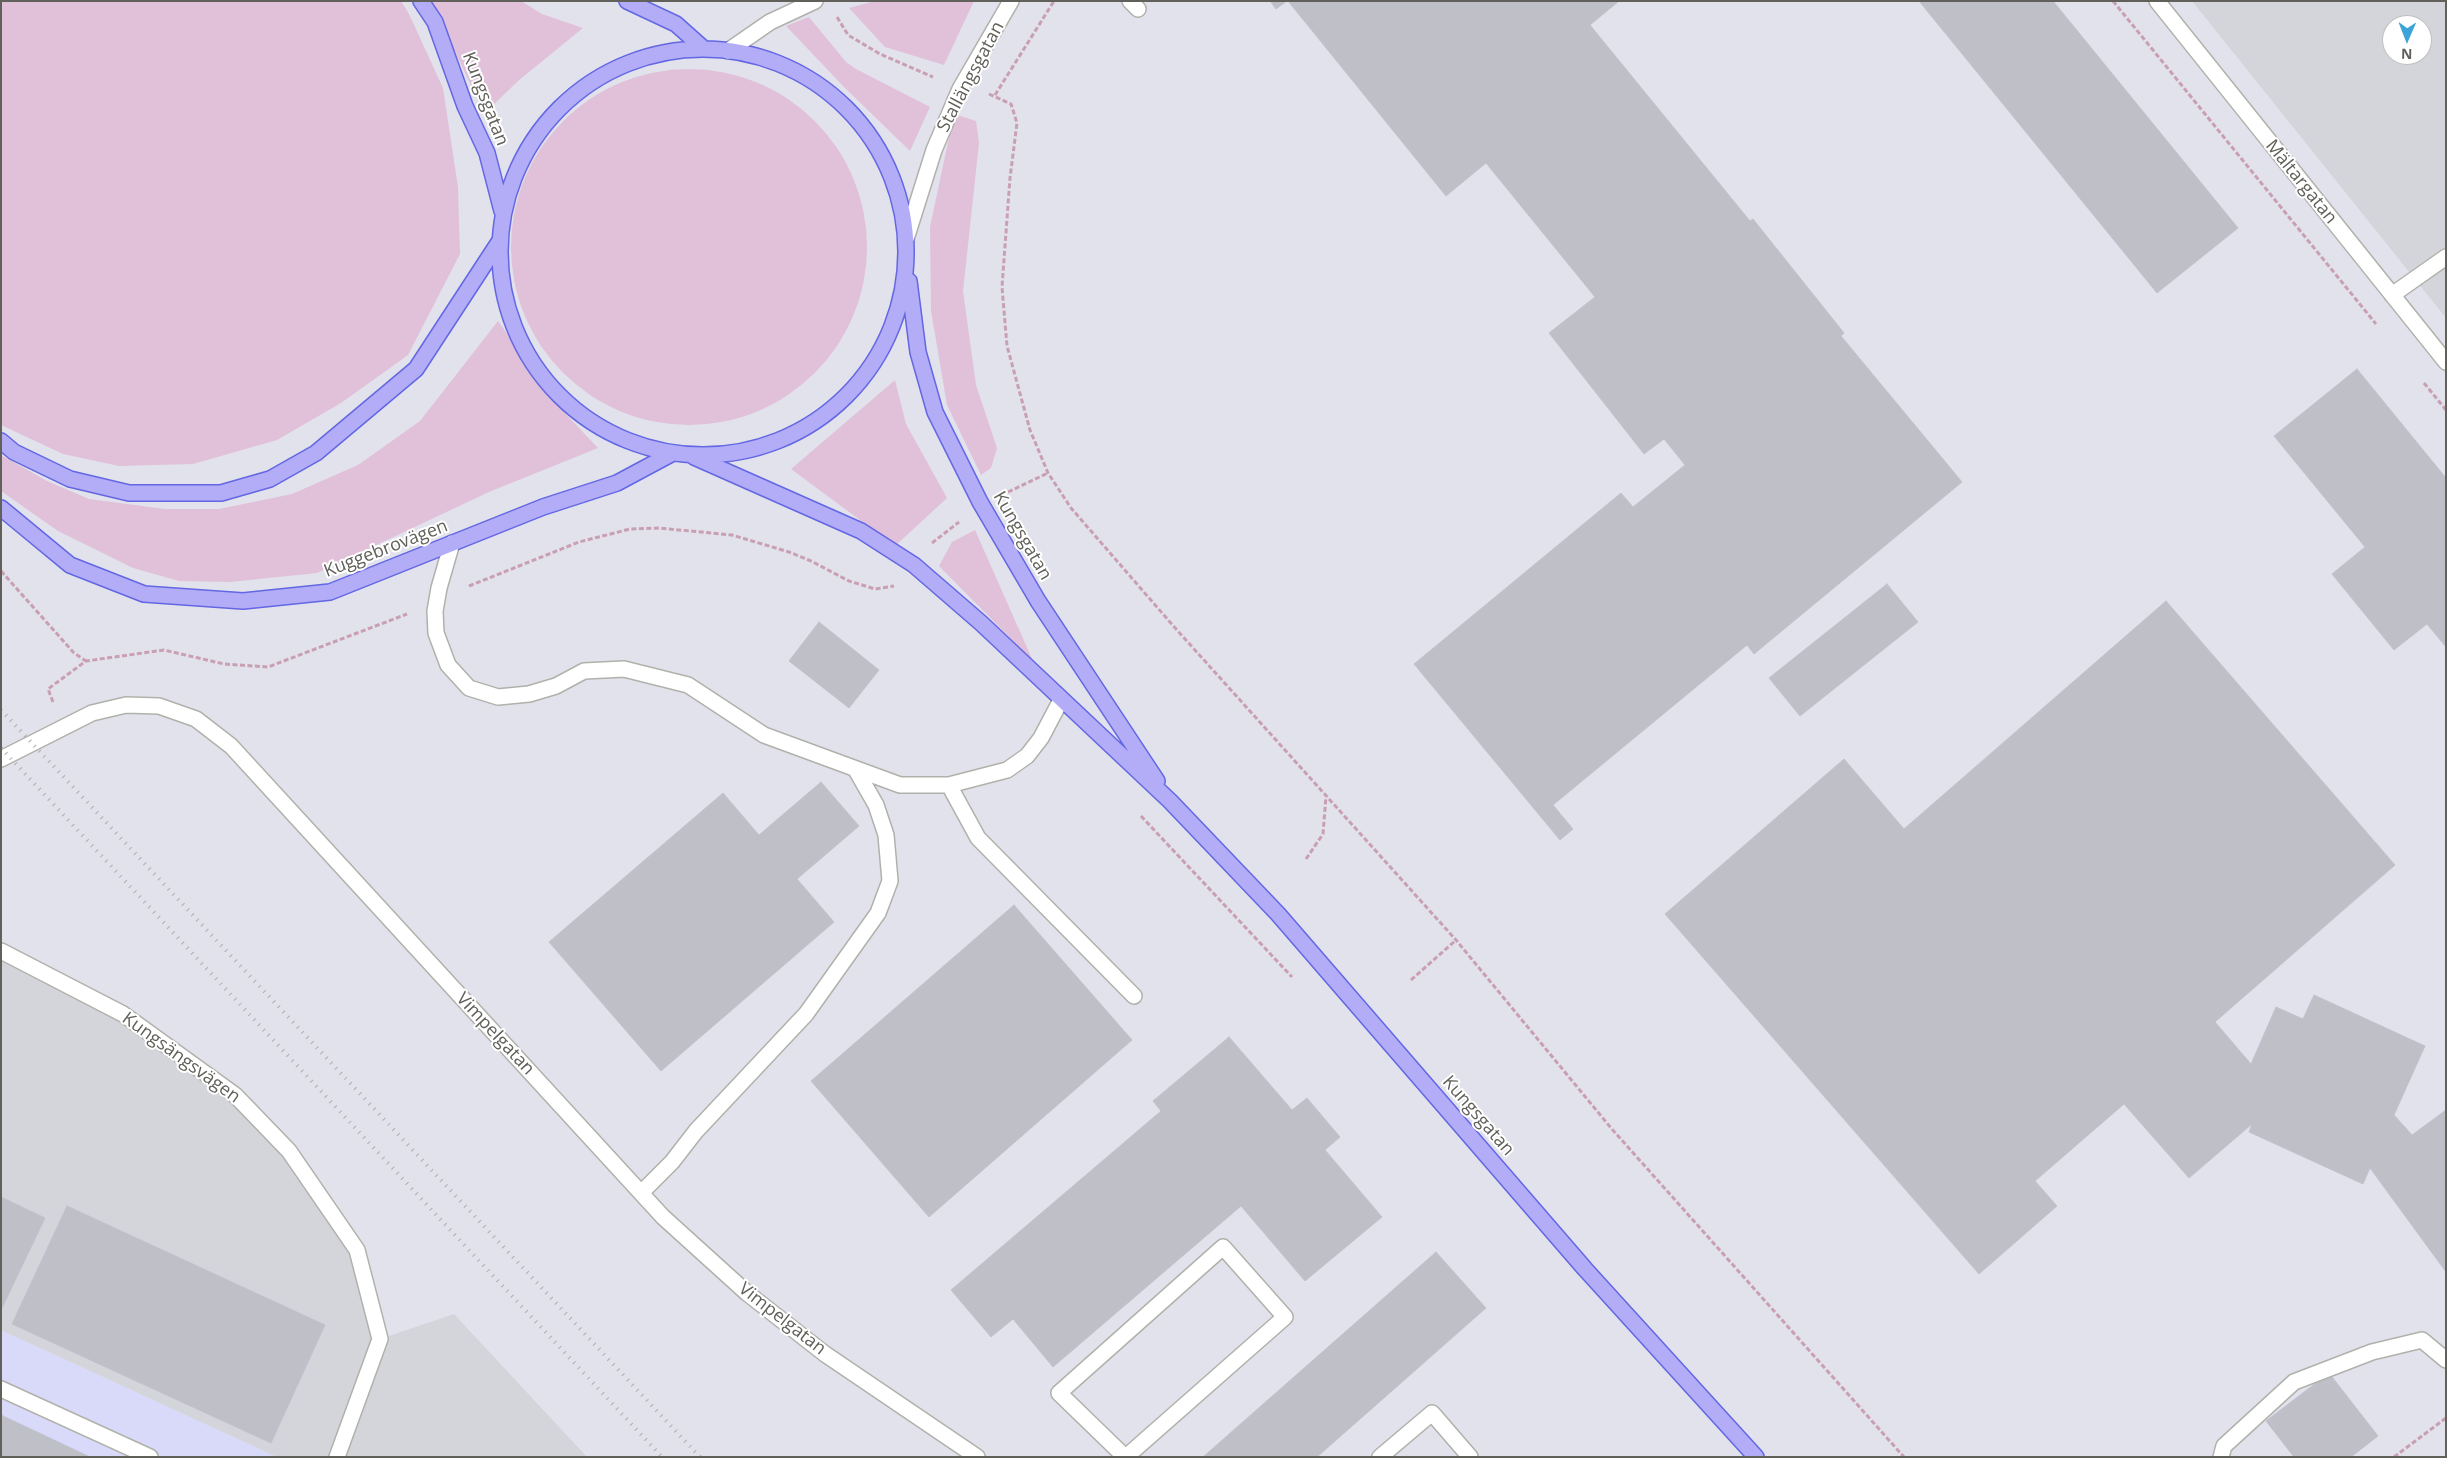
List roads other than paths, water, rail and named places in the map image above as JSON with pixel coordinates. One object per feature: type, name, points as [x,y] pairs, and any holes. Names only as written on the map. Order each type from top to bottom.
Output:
[{"type":"main road","name":"Kungsgatan","points":[[421,1],[435,22],[465,106],[487,153],[503,214]]},
{"type":"main road","points":[[627,1],[676,24],[704,49]]},
{"type":"main road","points":[[704,49],[750,54],[774,61],[805,76],[835,97],[860,121],[882,153],[898,193],[906,226],[907,263],[900,306],[886,343],[867,375],[839,405],[806,429],[764,447],[694,457],[648,449],[604,431],[577,413],[549,387],[524,350],[508,312],[500,275],[499,242],[503,214],[515,174],[533,140],[554,114],[592,82],[628,62],[665,52],[704,49]]},
{"type":"main road","points":[[1,441],[14,452],[70,478],[129,493],[221,493],[270,479],[316,453],[416,369],[499,242]]},
{"type":"main road","name":"Kungsgatan","points":[[907,263],[918,352],[935,412],[980,502],[1038,601],[1170,801]]},
{"type":"main road","name":"Kuggebrovägen","points":[[1,508],[70,565],[144,594],[243,601],[330,592],[543,507],[617,483],[673,453]]},
{"type":"main road","name":"Kungsgatan","points":[[694,457],[861,531],[914,565],[981,623],[1170,801],[1278,914],[1585,1269],[1756,1457]]},
{"type":"street","points":[[728,51],[770,22],[815,1]]},
{"type":"street","name":"Stallängsgatan","points":[[906,239],[934,150],[960,89],[1011,1]]},
{"type":"street","name":"Mältargatan","points":[[2156,1],[2446,362]]},
{"type":"street","points":[[2392,295],[2446,257]]},
{"type":"street","points":[[452,543],[438,588],[435,611],[436,634],[448,665],[469,688],[498,697],[529,694],[556,686],[584,671],[624,670],[688,685],[764,735],[900,785],[949,785],[1007,770],[1027,756],[1042,738],[1061,700]]},
{"type":"street","name":"Vimpelgatan","points":[[1,759],[92,713],[126,705],[159,706],[196,719],[231,746],[663,1217],[755,1299],[825,1354],[977,1457]]},
{"type":"street","points":[[641,1193],[672,1162],[696,1131],[806,1014],[878,913],[890,881],[886,835],[876,805],[856,770]]},
{"type":"street","points":[[949,785],[978,838],[1134,996]]},
{"type":"street","name":"Kungsängsvägen","points":[[1,951],[123,1014],[236,1095],[289,1151],[357,1250],[380,1339],[337,1457]]},
{"type":"street","points":[[1223,1247],[1285,1317],[1125,1457],[1059,1393],[1223,1247]]},
{"type":"street","points":[[2221,1457],[2224,1446],[2294,1382],[2372,1352],[2422,1340],[2446,1360]]},
{"type":"street","points":[[1,1388],[150,1457]]},
{"type":"street","points":[[1380,1457],[1432,1413],[1470,1457]]},
{"type":"railway","points":[[1,710],[700,1457]]},
{"type":"railway","points":[[1,748],[662,1457]]}]
